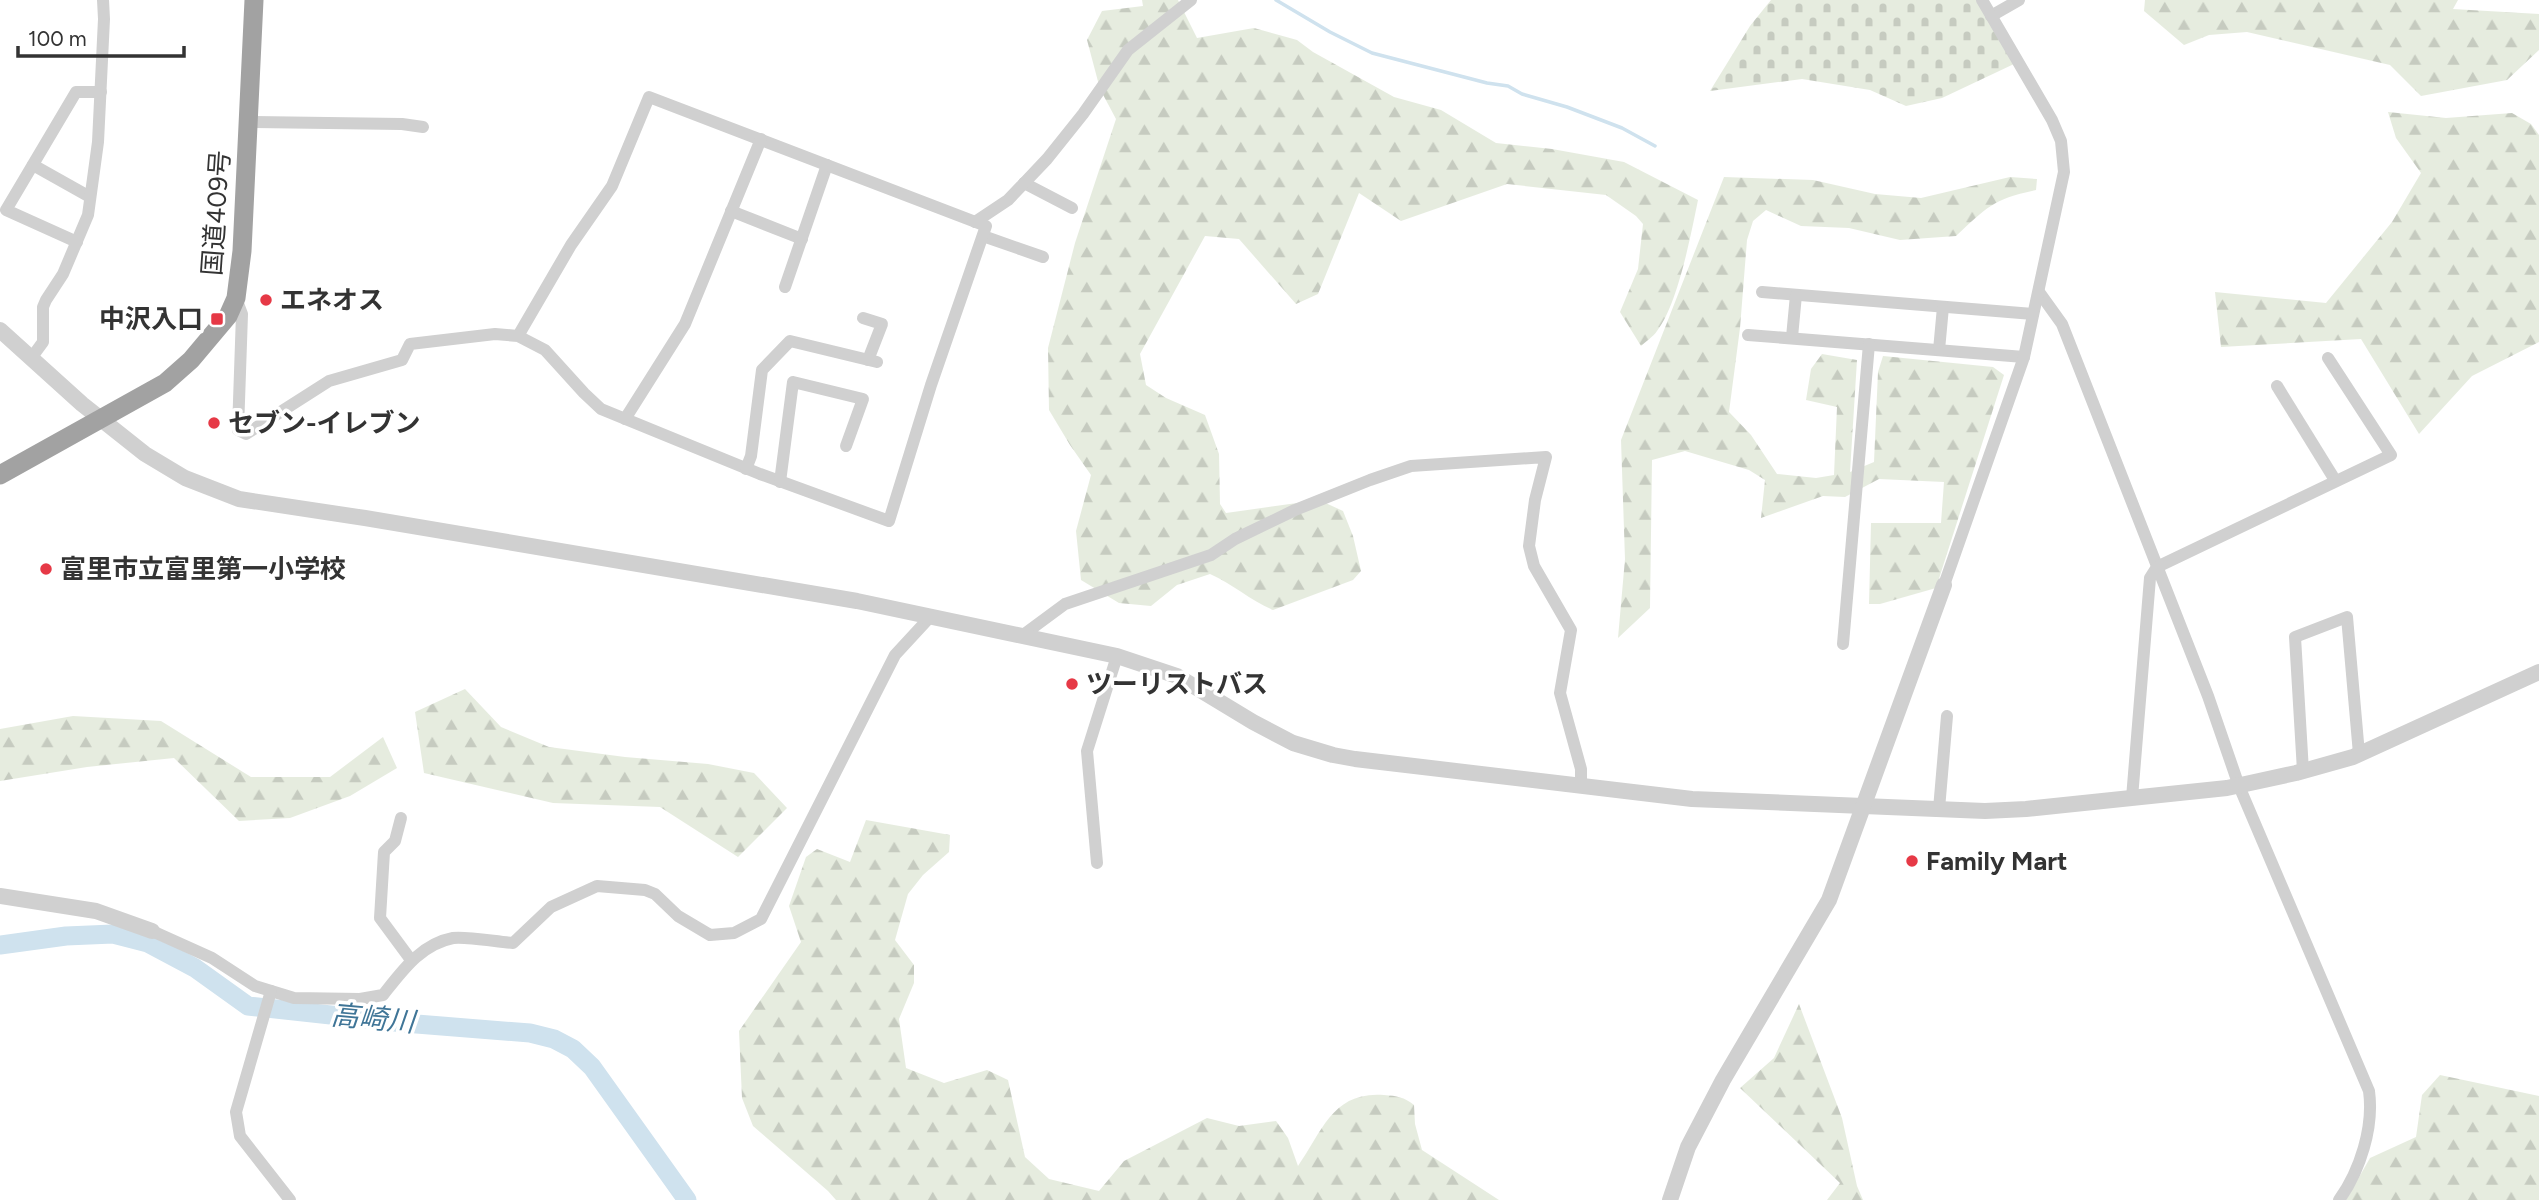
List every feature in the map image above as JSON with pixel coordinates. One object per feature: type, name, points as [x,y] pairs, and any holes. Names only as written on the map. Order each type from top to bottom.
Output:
[{"type":"highway","name":"国道409号","points":[[0,475],[165,383],[178,373],[228,316],[236,298],[242,251],[254,0]]},
{"type":"street","points":[[32,357],[43,342],[43,307],[63,274],[88,215],[98,142],[103,0]]},
{"type":"street","points":[[975,222],[1008,200],[1024,183],[1083,114],[1128,50],[1191,0]]},
{"type":"street","points":[[1670,1200],[1688,1147],[1717,1091],[1829,900],[2024,357],[2063,187],[2063,156],[2061,141],[2052,120],[1982,0]]},
{"type":"street","points":[[1991,16],[2019,0]]},
{"type":"street","points":[[77,242],[6,210],[76,92],[101,92]]},
{"type":"street","points":[[236,298],[242,314],[238,430],[246,434],[329,381],[402,360],[410,344],[495,334],[518,337],[545,351],[601,409],[746,469],[889,521],[931,385],[986,226],[649,97],[612,186],[571,245],[518,337]]},
{"type":"street","points":[[249,122],[402,124],[423,127]]},
{"type":"street","points":[[625,419],[685,324],[761,139]]},
{"type":"street","points":[[33,165],[90,197]]},
{"type":"street","points":[[785,287],[827,165]]},
{"type":"street","points":[[1024,183],[1072,208]]},
{"type":"street","points":[[731,211],[802,239]]},
{"type":"street","points":[[983,236],[1043,257]]},
{"type":"street","points":[[1762,292],[2033,314]]},
{"type":"street","points":[[2039,292],[2062,324],[2208,696],[2239,786],[2369,1091],[2370,1118],[2362,1151],[2354,1176],[2339,1200]]},
{"type":"street","points":[[1792,337],[1796,295]]},
{"type":"street","points":[[1939,351],[1943,307]]},
{"type":"street","points":[[746,469],[751,456],[762,370],[790,341],[872,361],[883,324],[863,318]]},
{"type":"street","points":[[0,330],[100,420],[145,454],[185,478],[239,499],[857,601],[1116,656],[1177,676],[1263,728],[1293,743],[1332,755],[1692,799],[1985,811],[2026,809],[2239,786],[2304,771],[2359,754],[2539,672]]},
{"type":"street","points":[[1748,335],[2024,357]]},
{"type":"street","points":[[1843,644],[1869,344]]},
{"type":"street","points":[[2132,798],[2150,578],[2157,567],[2391,455],[2328,358]]},
{"type":"street","points":[[780,482],[793,382],[863,400],[846,446]]},
{"type":"street","points":[[2277,386],[2334,480]]},
{"type":"street","points":[[1023,635],[1065,604],[1211,555],[1235,539],[1295,510],[1411,466],[1546,457],[1535,500],[1529,545],[1534,566],[1570,630],[1559,693],[1581,769],[1581,785]]},
{"type":"street","points":[[0,896],[96,911],[152,931],[212,958],[246,981],[295,998],[360,999],[383,995],[411,960],[424,950],[454,937],[513,943],[551,907],[597,886],[645,890],[656,894],[678,916],[710,935],[734,933],[761,919],[895,655],[931,616]]},
{"type":"street","points":[[2304,771],[2295,637],[2347,617],[2359,754]]},
{"type":"street","points":[[1097,863],[1087,751],[1116,656]]},
{"type":"street","points":[[1939,809],[1947,716]]},
{"type":"street","points":[[401,818],[395,841],[384,852],[380,918],[411,960]]},
{"type":"street","points":[[271,991],[236,1112],[240,1136],[290,1200]]},
{"type":"green space","points":[[1142,0],[1178,0],[1197,38],[1254,28],[1297,40],[1313,52],[1394,97],[1441,110],[1496,143],[1552,149],[1624,162],[1698,200],[1683,268],[1671,304],[1657,331],[1641,346],[1620,312],[1638,269],[1643,224],[1606,195],[1507,184],[1401,221],[1359,193],[1318,294],[1296,304],[1239,239],[1205,236],[1140,354],[1146,385],[1166,398],[1205,415],[1219,454],[1220,504],[1226,513],[1319,500],[1343,511],[1353,536],[1361,571],[1353,580],[1273,610],[1210,574],[1177,585],[1151,606],[1119,603],[1081,580],[1076,531],[1091,475],[1049,410],[1048,348],[1075,243],[1116,119],[1100,89],[1087,40],[1102,11],[1143,6]]},
{"type":"green space","points":[[1771,0],[1978,0],[2014,64],[1942,98],[1906,106],[1870,90],[1802,79],[1710,91],[1750,26]]},
{"type":"green space","points":[[2145,0],[2458,0],[2453,9],[2539,14],[2539,50],[2507,80],[2421,96],[2390,65],[2247,32],[2209,35],[2184,45],[2144,11]]},
{"type":"green space","points":[[2388,112],[2446,118],[2512,113],[2531,124],[2539,135],[2539,342],[2472,376],[2419,434],[2361,339],[2221,347],[2215,292],[2326,303],[2392,222],[2421,173],[2396,138]]},
{"type":"green space","points":[[1724,177],[1813,180],[1875,194],[1921,198],[2010,177],[2037,179],[2036,190],[2000,201],[1956,236],[1900,240],[1849,228],[1801,226],[1766,210],[1753,221],[1747,240],[1740,328],[1729,412],[1751,435],[1777,474],[1816,478],[1834,475],[1837,407],[1806,400],[1811,369],[1822,354],[1857,360],[1850,472],[1874,462],[1878,372],[1883,356],[1993,367],[2004,375],[1936,588],[1880,604],[1869,604],[1871,523],[1941,523],[1944,482],[1879,479],[1845,497],[1823,496],[1761,518],[1765,480],[1749,470],[1685,451],[1652,460],[1650,608],[1618,638],[1625,559],[1621,440]]},
{"type":"green space","points":[[465,689],[501,727],[549,747],[708,764],[754,773],[787,808],[738,857],[660,807],[553,803],[424,773],[415,712]]},
{"type":"green space","points":[[73,716],[161,721],[251,777],[330,777],[383,737],[397,768],[350,796],[290,818],[239,821],[174,758],[87,767],[0,781],[0,729]]},
{"type":"green space","points":[[866,820],[950,835],[949,852],[923,875],[908,894],[895,940],[914,965],[914,983],[899,1019],[906,1068],[944,1083],[987,1070],[1008,1080],[1025,1157],[1049,1179],[1099,1191],[1124,1161],[1207,1118],[1239,1126],[1276,1121],[1288,1138],[1298,1166],[1331,1115],[1341,1106],[1367,1095],[1384,1095],[1400,1097],[1414,1105],[1415,1124],[1422,1150],[1499,1200],[836,1200],[753,1126],[742,1098],[739,1031],[801,942],[789,906],[806,857],[817,849],[850,862]]},
{"type":"green space","points":[[1799,1004],[1842,1118],[1857,1186],[1863,1200],[1827,1200],[1840,1183],[1740,1088],[1774,1058]]},
{"type":"green space","points":[[2440,1075],[2539,1096],[2539,1200],[2346,1200],[2370,1158],[2416,1137],[2422,1095]]},
{"type":"waterway","points":[[1276,0],[1372,53],[1508,86],[1522,94],[1567,107],[1622,128],[1655,146]]},
{"type":"waterway","name":"高崎川","points":[[0,945],[66,936],[113,934],[148,943],[195,968],[248,1006],[530,1033],[554,1039],[573,1049],[592,1067],[687,1200]]},
{"type":"place","name":"エネオス","points":[[266,300]]},
{"type":"place","name":"中沢入口","points":[[217,319]]},
{"type":"place","name":"セブン-イレブン","points":[[214,423]]},
{"type":"place","name":"富里市立富里第一小学校","points":[[46,569]]},
{"type":"place","name":"ツーリストバス","points":[[1072,684]]},
{"type":"place","name":"Family Mart","points":[[1912,861]]}]
